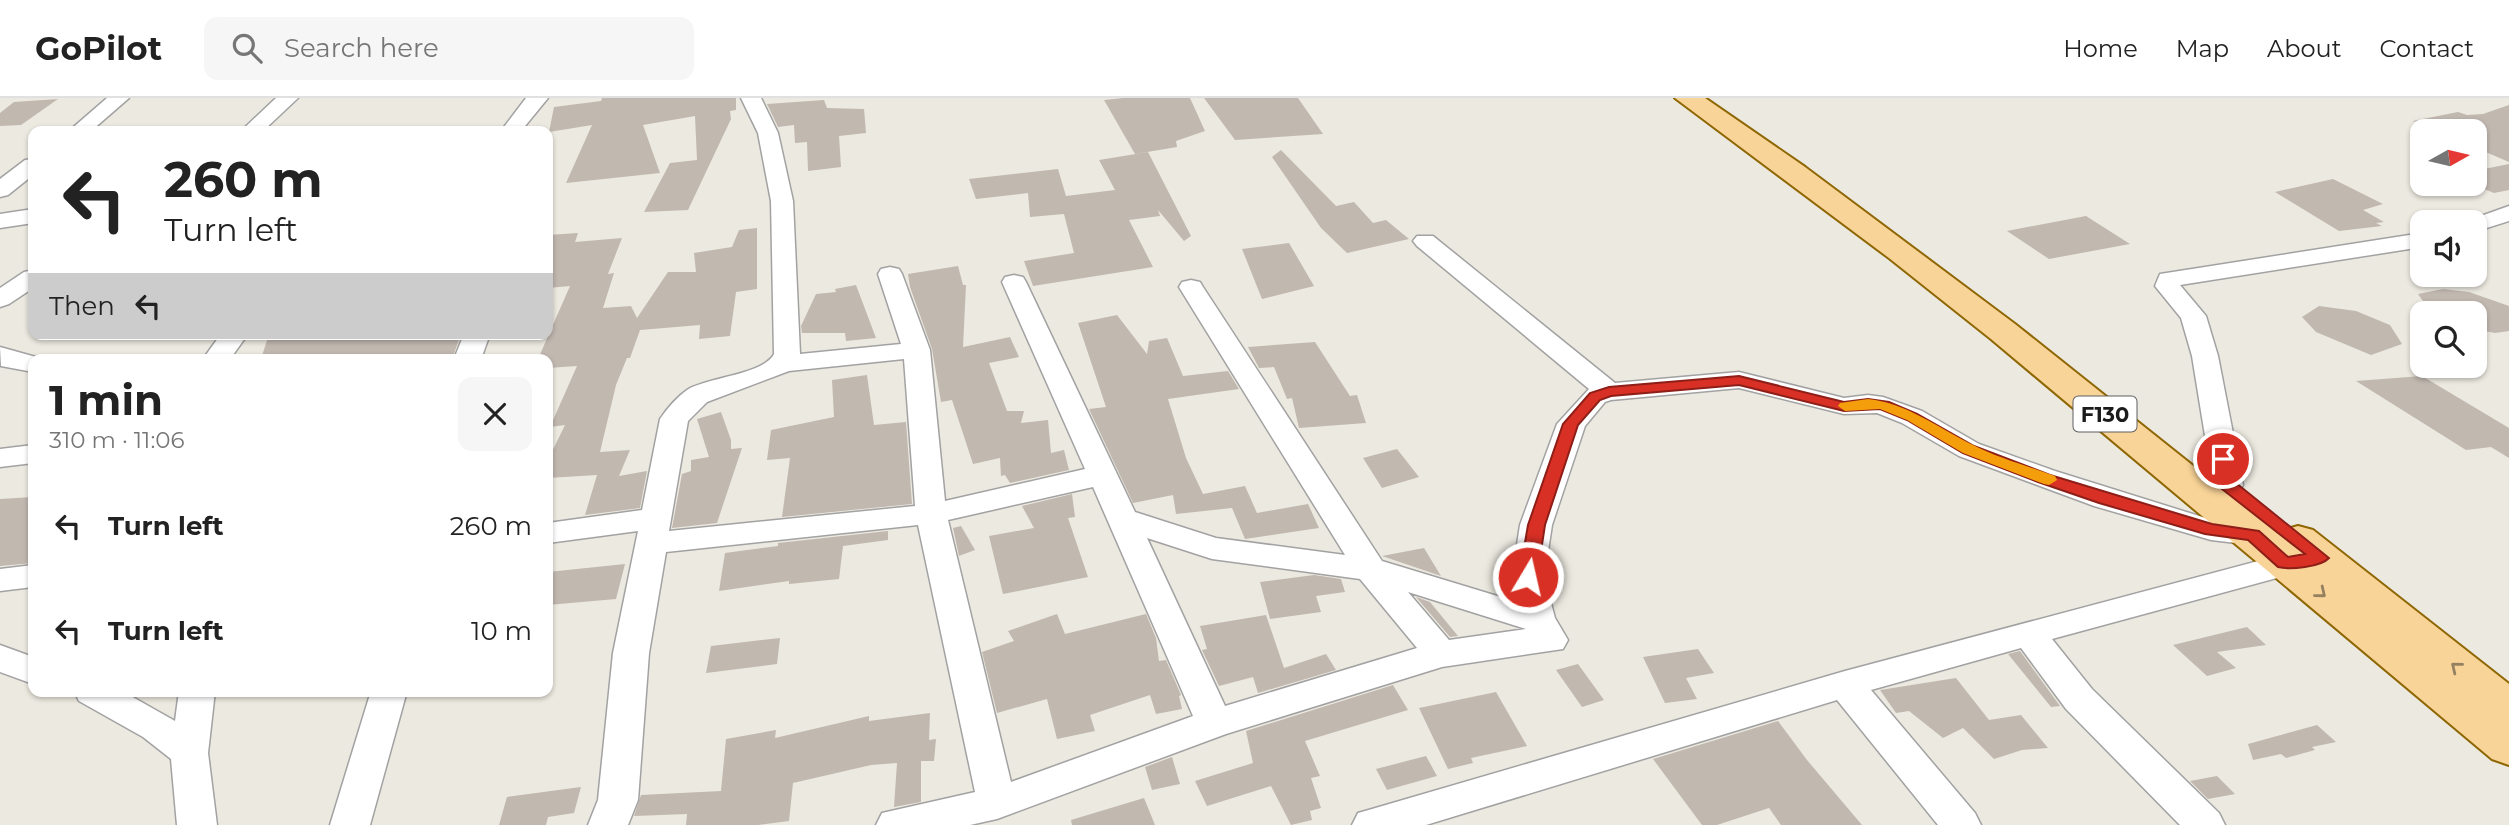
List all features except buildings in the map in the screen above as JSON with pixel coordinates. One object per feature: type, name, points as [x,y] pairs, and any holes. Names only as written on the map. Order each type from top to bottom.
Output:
[{"type":"main road","name":"F130","points":[[1688,98],[1921,267],[2204,493],[2284,563],[2509,746]]},
{"type":"main road","name":"F130","points":[[1708,98],[1941,263],[2228,485],[2509,710]]},
{"type":"street","points":[[85,126],[119,98]]},
{"type":"street","points":[[257,126],[288,98]]},
{"type":"street","points":[[514,126],[526,108],[538,98]]},
{"type":"street","points":[[751,98],[768,133],[782,201],[787,354],[782,364]]},
{"type":"street","points":[[0,190],[28,169]]},
{"type":"street","points":[[0,221],[28,217]]},
{"type":"street","points":[[2487,222],[2505,217]]},
{"type":"street","points":[[1425,241],[1609,392]]},
{"type":"street","points":[[2228,485],[2205,356],[2193,316],[2166,286],[2169,279],[2410,242]]},
{"type":"street","points":[[890,274],[917,350],[931,514],[997,803]]},
{"type":"street","points":[[0,299],[28,280]]},
{"type":"street","points":[[1014,282],[1102,475],[1126,520],[1214,723]]},
{"type":"street","points":[[1191,287],[1370,569],[1441,654]]},
{"type":"street","points":[[220,354],[230,340]]},
{"type":"street","points":[[608,825],[618,800],[631,653],[674,419],[697,396],[773,370],[782,364],[917,350]]},
{"type":"street","points":[[0,355],[28,363]]},
{"type":"street","points":[[895,825],[997,803],[1214,723],[1441,654],[1518,642],[1551,640],[1538,620],[1528,577],[1536,525],[1571,424],[1595,396],[1609,392],[1739,380],[1844,407],[1868,403],[1883,405],[1912,417],[1969,450],[2056,482],[2211,530],[2253,535]]},
{"type":"street","points":[[0,458],[28,455]]},
{"type":"street","points":[[553,533],[654,531],[931,514],[1102,475]]},
{"type":"street","points":[[1126,520],[1234,552],[1370,569],[1538,620]]},
{"type":"street","points":[[1372,825],[1845,684],[2284,563],[2320,558]]},
{"type":"street","points":[[0,580],[28,577]]},
{"type":"street","points":[[2029,634],[2079,699],[2206,825]]},
{"type":"street","points":[[0,658],[28,669]]},
{"type":"street","points":[[1845,684],[1961,825]]},
{"type":"street","points":[[103,697],[156,727],[189,753]]},
{"type":"street","points":[[196,697],[189,753],[197,825]]},
{"type":"street","points":[[350,825],[387,697]]},
{"type":"slow traffic","points":[[1845,406],[1868,403],[1883,405],[1912,417],[1969,450],[2049,480]]},
{"type":"route","points":[[1528,577],[1536,525],[1571,424],[1595,396],[1609,392],[1739,380],[1844,407],[1868,403],[1883,405],[1912,417],[1969,450],[2044,478],[2211,530],[2253,535],[2284,563],[2320,558],[2228,485],[2223,459]]}]
